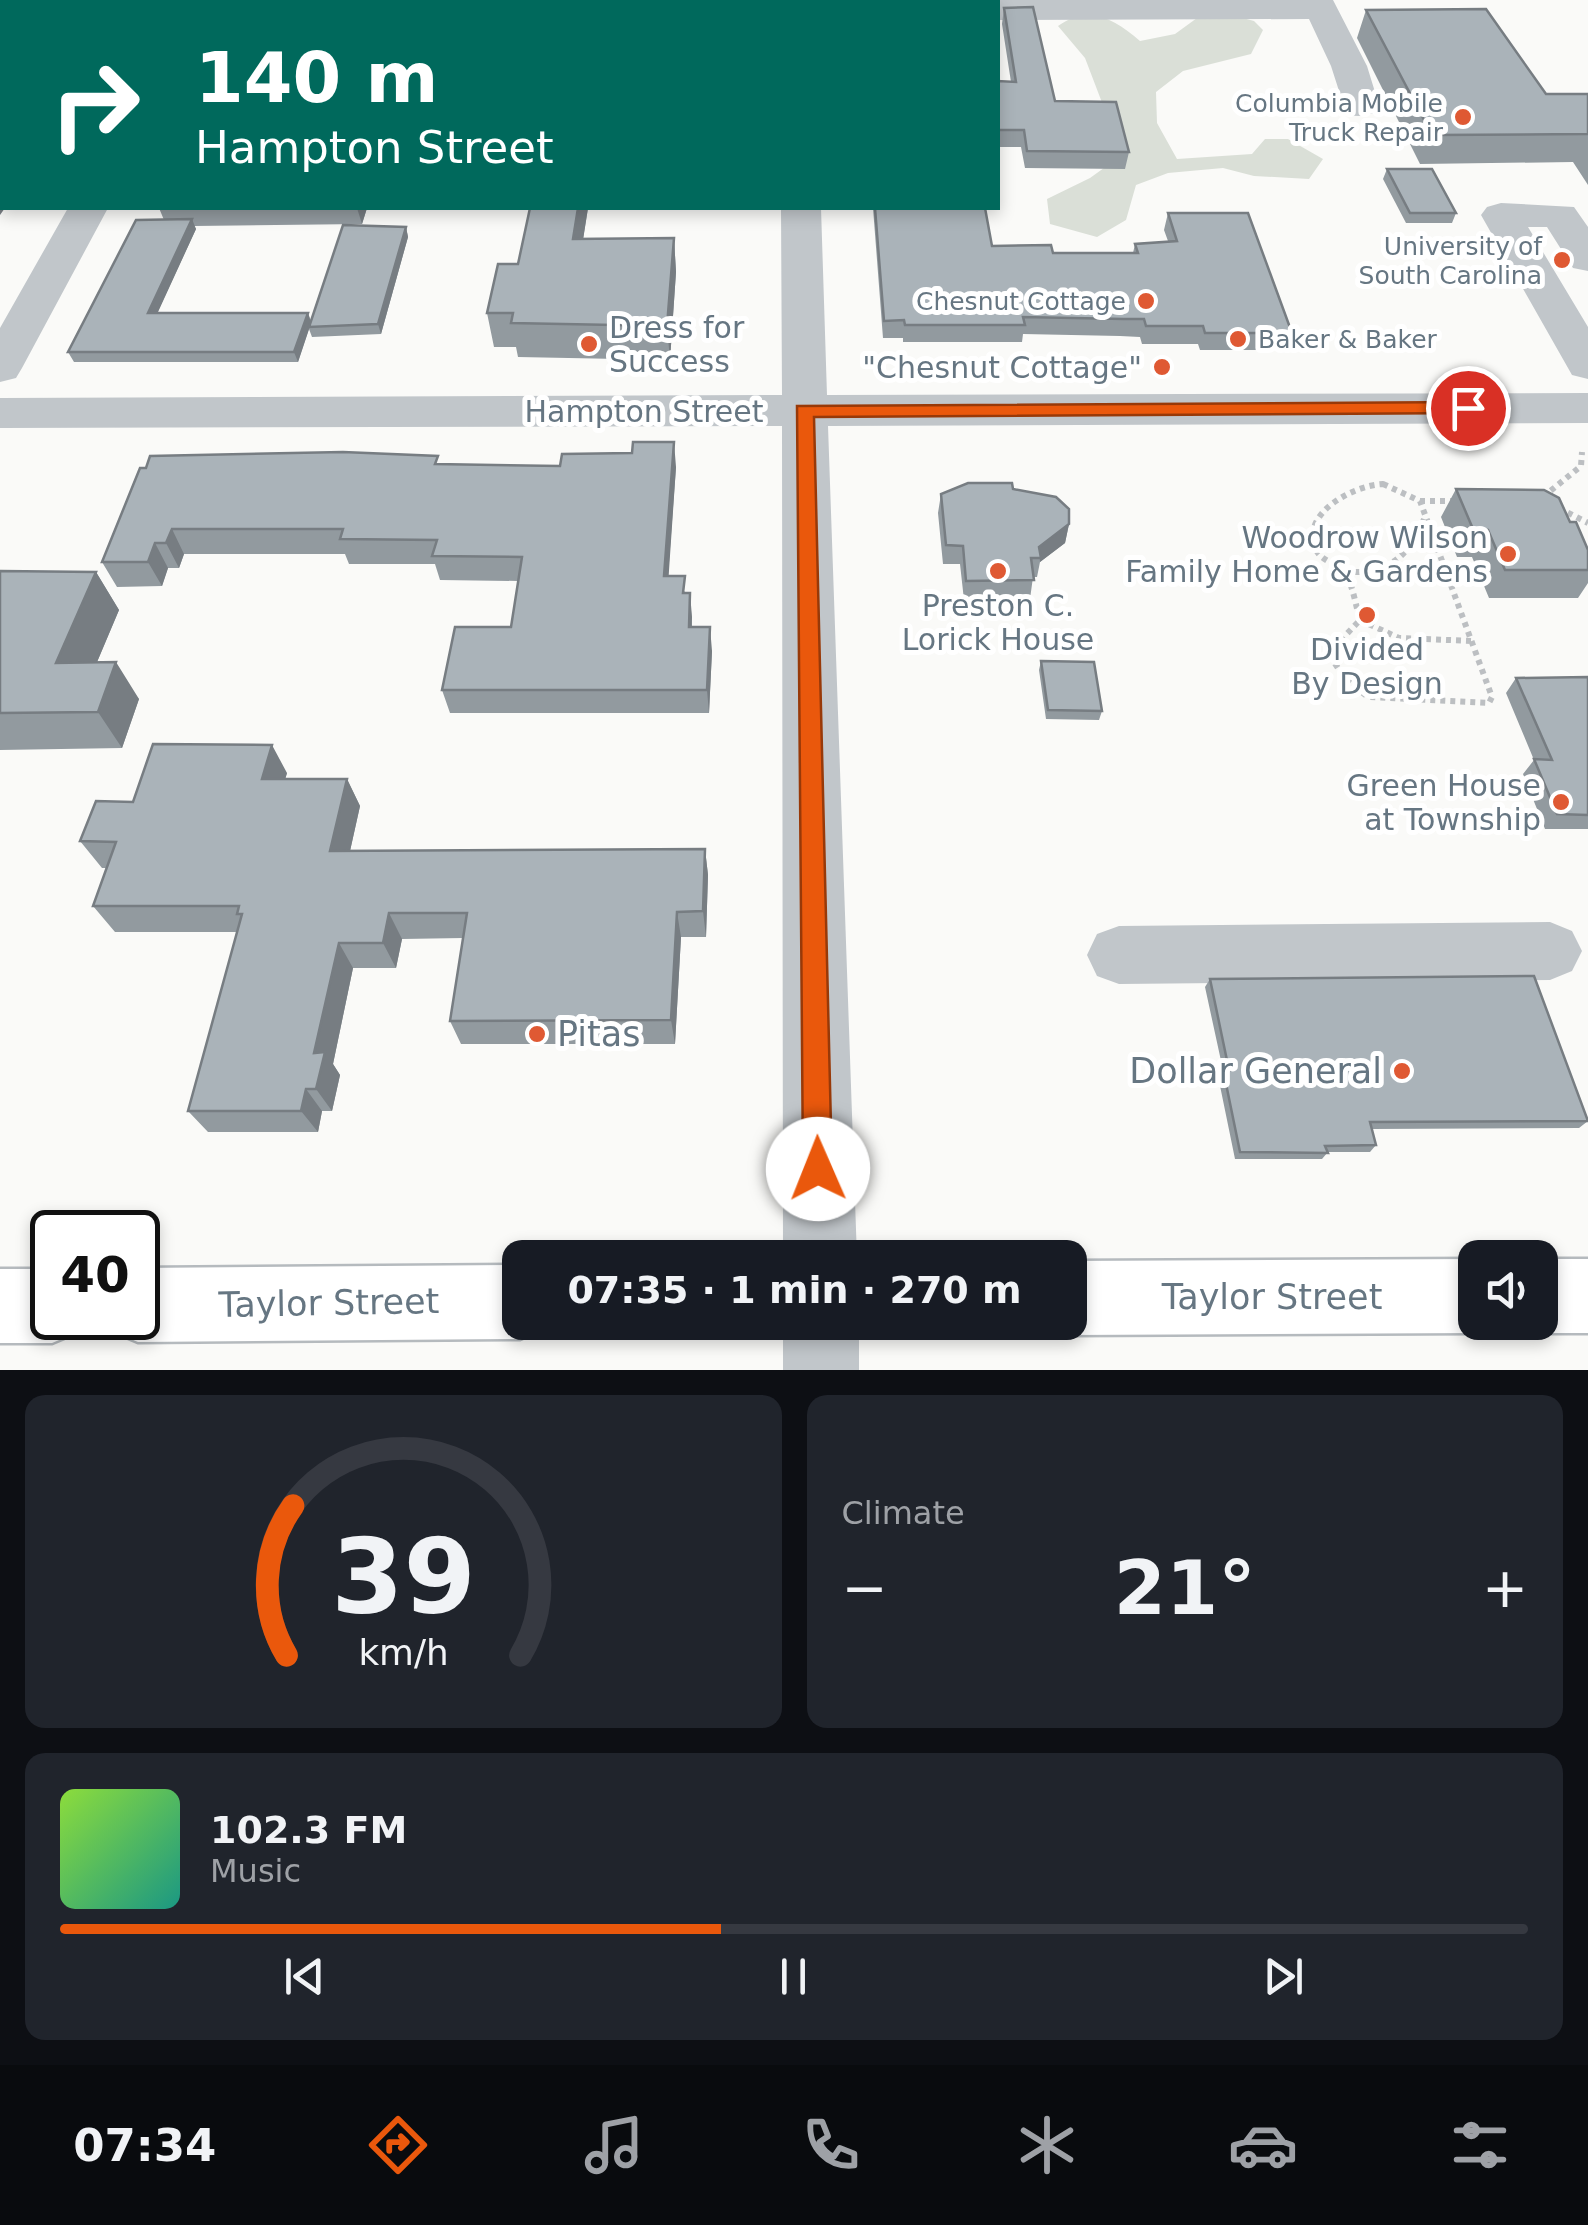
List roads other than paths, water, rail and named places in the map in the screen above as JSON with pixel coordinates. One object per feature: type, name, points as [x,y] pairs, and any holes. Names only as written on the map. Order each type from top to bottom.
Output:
[{"type":"main road","name":"Taylor Street","points":[[1087,1298],[1458,1296]]},
{"type":"main road","points":[[1558,1296],[1588,1296]]},
{"type":"main road","name":"Taylor Street","points":[[160,1305],[502,1302]]},
{"type":"main road","points":[[0,1306],[30,1306]]},
{"type":"street","points":[[1000,10],[1317,4],[1349,66],[1361,105],[1284,106]]},
{"type":"street","points":[[0,368],[87,210]]},
{"type":"street","points":[[801,210],[820,1240]]},
{"type":"street","points":[[1588,259],[1560,215],[1502,215],[1588,365]]},
{"type":"street","name":"Hampton Street","points":[[0,413],[804,411],[1585,430]]},
{"type":"street","points":[[1119,956],[1550,952]]},
{"type":"street","points":[[821,1340],[822,1370]]},
{"type":"place","name":"Columbia Mobile Truck Repair","points":[[1463,117]]},
{"type":"place","name":"University of South Carolina","points":[[1562,260]]},
{"type":"place","name":"Chesnut Cottage","points":[[1146,301]]},
{"type":"place","name":"Baker & Baker","points":[[1238,339]]},
{"type":"place","name":"Dress for Success","points":[[589,344]]},
{"type":"place","name":"\"Chesnut Cottage\"","points":[[1162,367]]},
{"type":"place","name":"Woodrow Wilson Family Home & Gardens","points":[[1508,554]]},
{"type":"place","name":"Preston C. Lorick House","points":[[998,571]]},
{"type":"place","name":"Divided By Design","points":[[1367,615]]},
{"type":"place","name":"Green House at Township","points":[[1561,802]]},
{"type":"place","name":"Pitas","points":[[537,1034]]},
{"type":"place","name":"Dollar General","points":[[1402,1071]]}]
